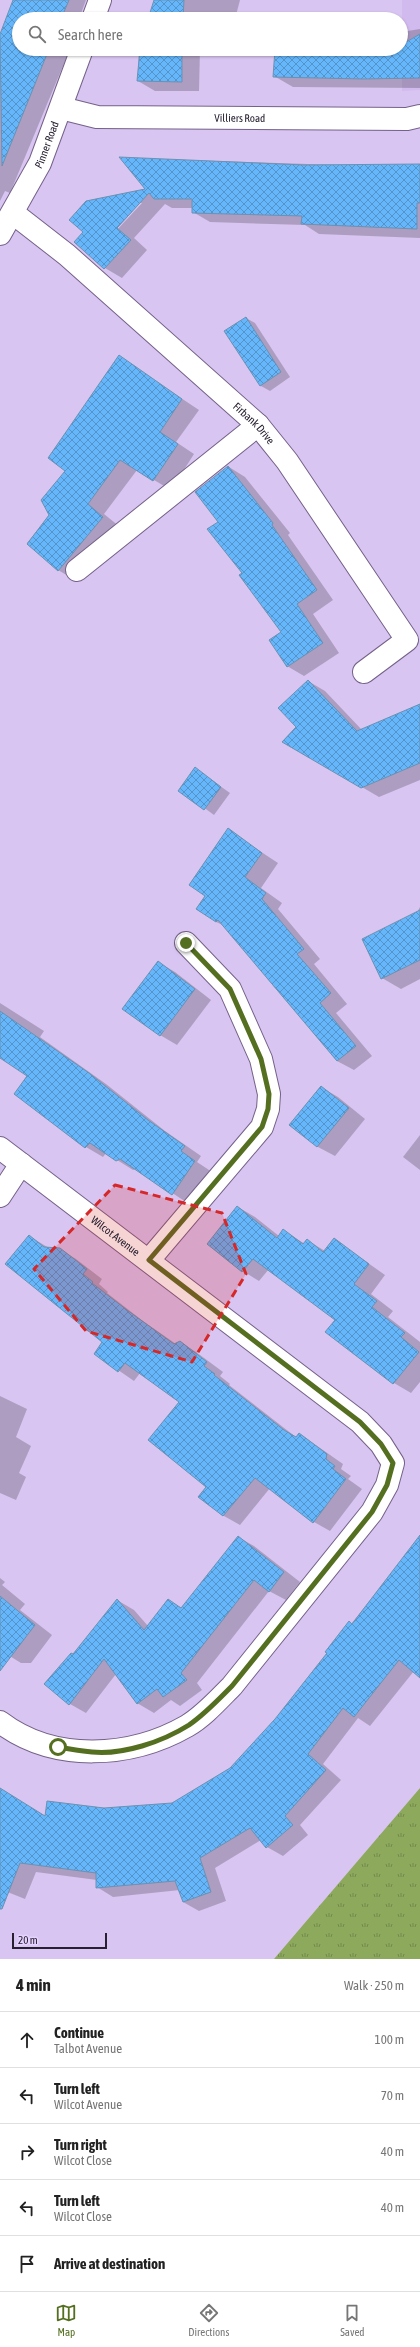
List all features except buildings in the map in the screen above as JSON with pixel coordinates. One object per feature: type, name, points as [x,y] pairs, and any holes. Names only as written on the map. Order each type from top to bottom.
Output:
[{"type":"street","points":[[96,12],[100,0]]},
{"type":"street","name":"Pinner Road","points":[[0,234],[13,214],[40,163],[80,56]]},
{"type":"street","name":"Villiers Road","points":[[61,108],[97,117],[407,119],[420,116]]},
{"type":"street","name":"Firbank Drive","points":[[13,214],[67,255],[258,425],[287,462],[407,640],[364,672]]},
{"type":"street","points":[[77,570],[258,425]]},
{"type":"street","points":[[149,1260],[262,1127],[268,1109],[269,1094],[261,1059],[230,989],[186,943]]},
{"type":"street","name":"Wilcot Avenue","points":[[0,1148],[360,1422],[381,1444],[393,1463],[387,1485],[372,1512],[232,1686],[209,1709],[188,1725],[162,1739],[125,1750],[93,1752],[58,1747],[31,1740],[0,1722]]},
{"type":"street","points":[[0,1196],[21,1164]]},
{"type":"highlighted area","points":[[115,1185],[222,1213],[246,1274],[192,1362],[86,1331],[34,1269]]},
{"type":"shaded area","points":[[402,0],[420,0],[420,90],[402,91],[402,56],[408,56],[408,12],[402,12]]},
{"type":"green space","points":[[420,1788],[420,1959],[274,1959]]},
{"type":"route","points":[[58,1747],[93,1752],[125,1750],[162,1739],[188,1725],[209,1709],[232,1686],[372,1512],[387,1485],[393,1463],[381,1444],[360,1422],[149,1260],[262,1127],[268,1109],[269,1094],[261,1059],[230,989],[186,943]]}]
